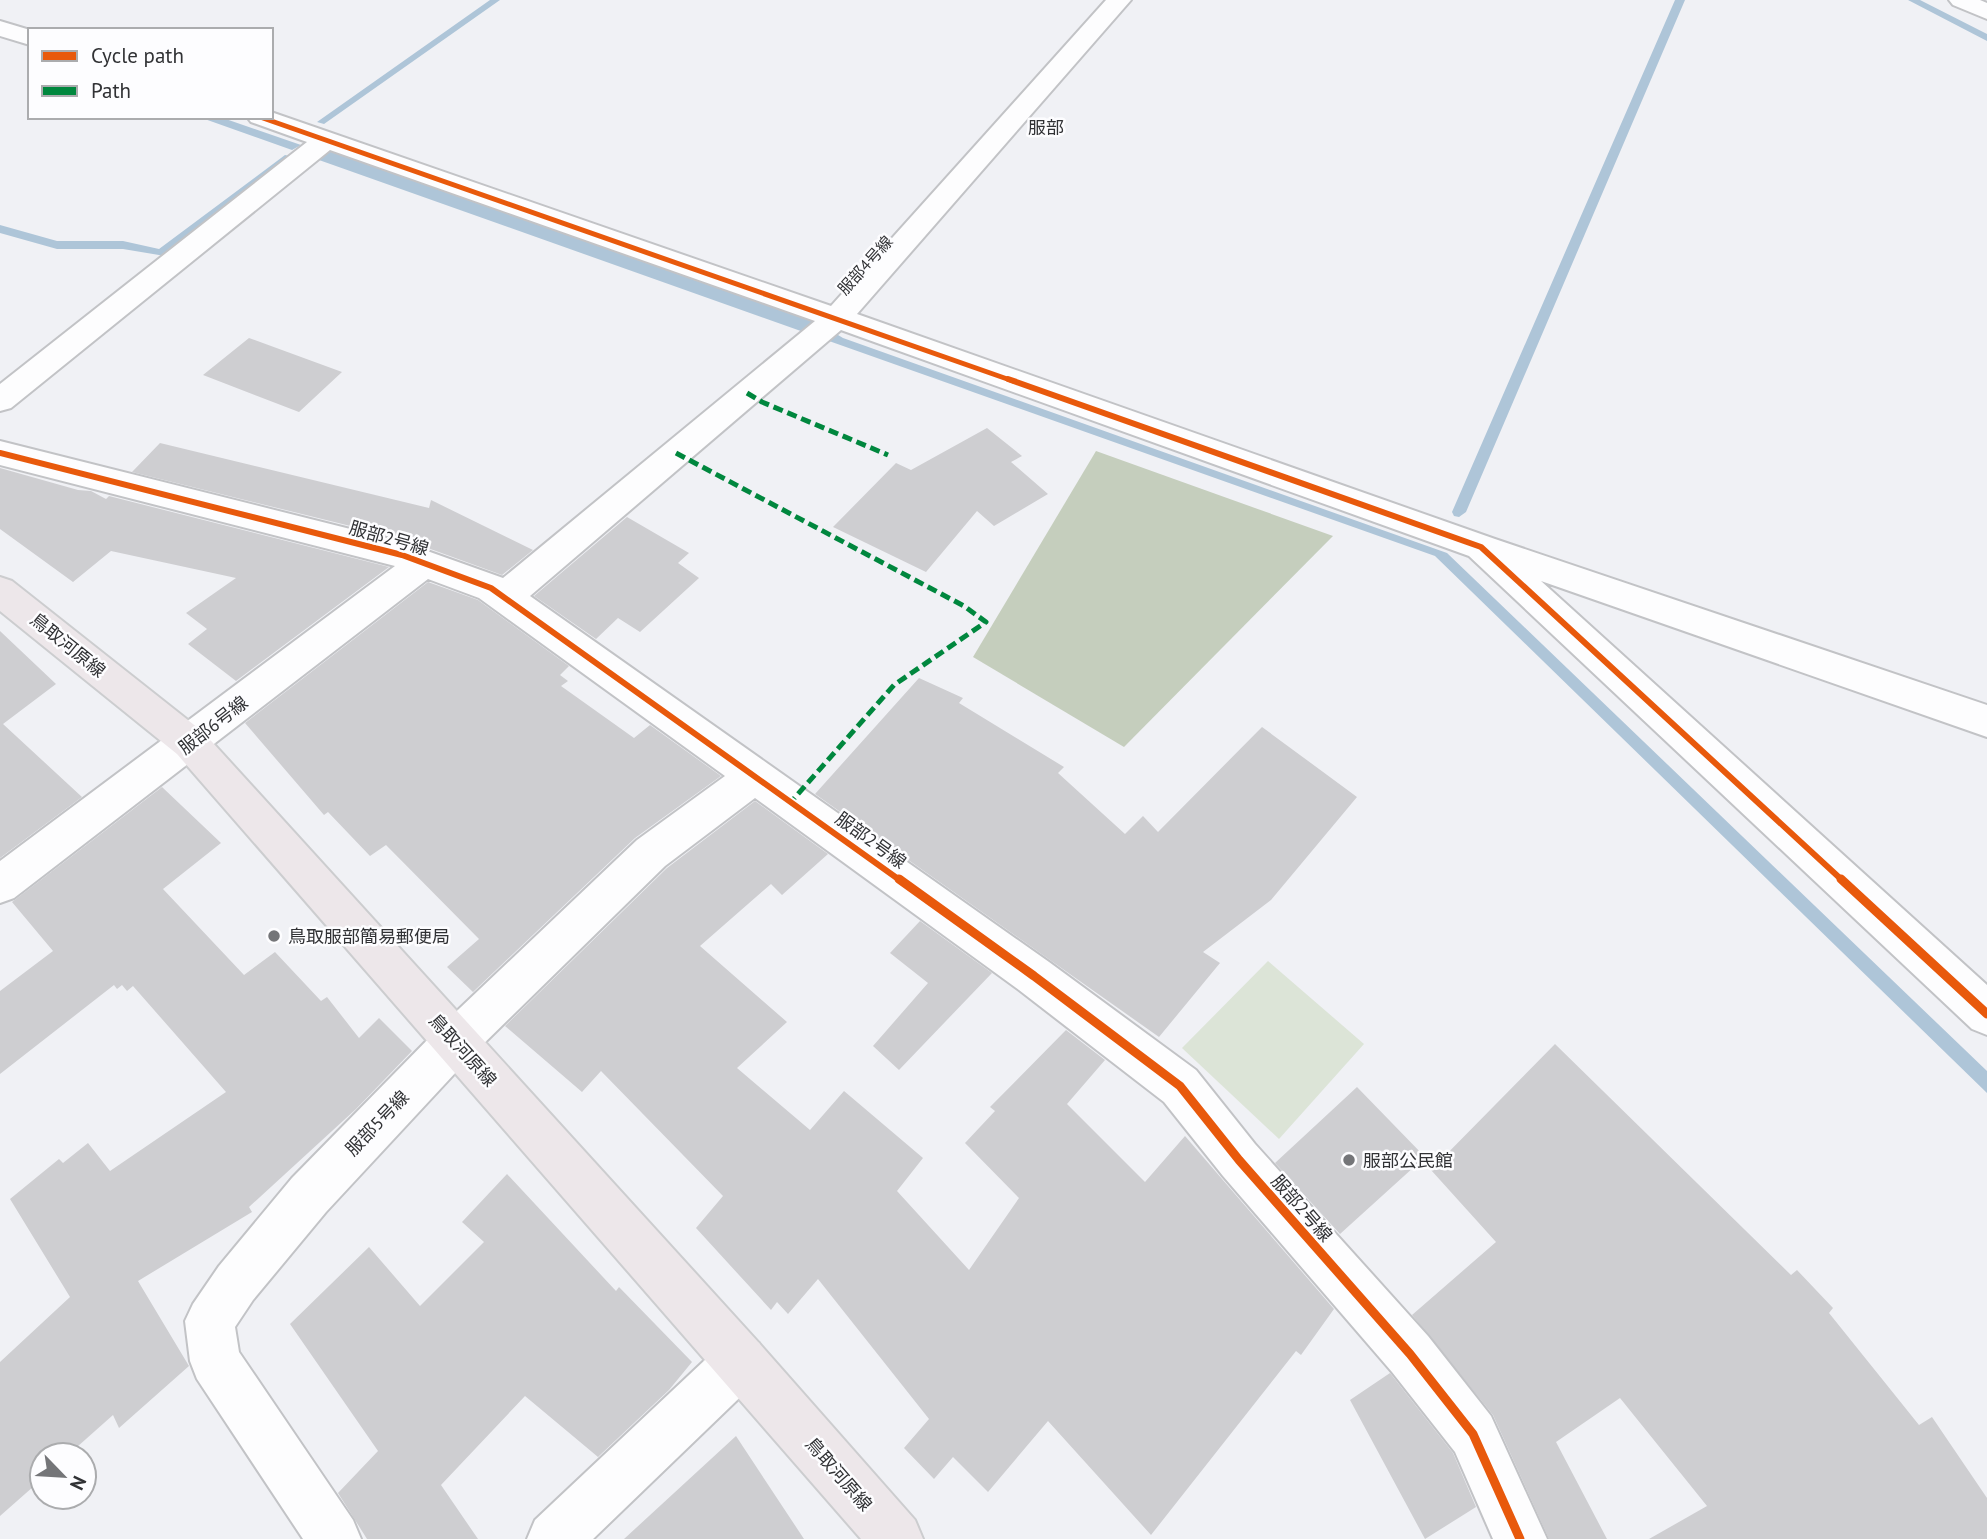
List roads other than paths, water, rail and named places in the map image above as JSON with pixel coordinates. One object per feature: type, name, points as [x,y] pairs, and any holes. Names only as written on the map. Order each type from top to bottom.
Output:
[{"type":"main road","name":"鳥取河原線","points":[[0,591],[190,743],[897,1539]]},
{"type":"street","name":"服部4号線","points":[[505,597],[837,318],[1119,0]]},
{"type":"street","points":[[1961,0],[1987,12]]},
{"type":"street","points":[[0,28],[28,37]]},
{"type":"street","points":[[266,119],[1481,547],[1987,721]]},
{"type":"street","points":[[0,400],[326,140]]},
{"type":"street","name":"服部2号線","points":[[0,453],[402,555],[491,588],[756,776],[1034,976],[1180,1086],[1239,1160],[1410,1354],[1473,1434],[1520,1539]]},
{"type":"street","points":[[1481,547],[1987,1014]]},
{"type":"street","name":"服部6号線","points":[[0,885],[424,564]]},
{"type":"street","name":"服部5号線","points":[[334,1539],[215,1361],[210,1321],[236,1283],[309,1195],[455,1042],[651,853],[756,776]]},
{"type":"street","points":[[554,1539],[741,1361]]},
{"type":"water","points":[[490,0],[500,0],[324,124],[317,122]]},
{"type":"water","points":[[205,119],[226,119],[301,145],[292,150]]},
{"type":"water","points":[[331,151],[815,321],[843,338],[1447,553],[1987,1071],[1987,1093],[1435,556],[319,160]]},
{"type":"waterway","points":[[1459,512],[1680,0]]},
{"type":"waterway","points":[[1913,0],[1987,38]]},
{"type":"waterway","points":[[0,229],[57,245],[123,245],[161,253],[285,158]]},
{"type":"place","name":"鳥取服部簡易郵便局","points":[[274,936]]},
{"type":"place","name":"服部公民館","points":[[1349,1160]]},
{"type":"district","name":"服部","points":[[1046,127]]}]
